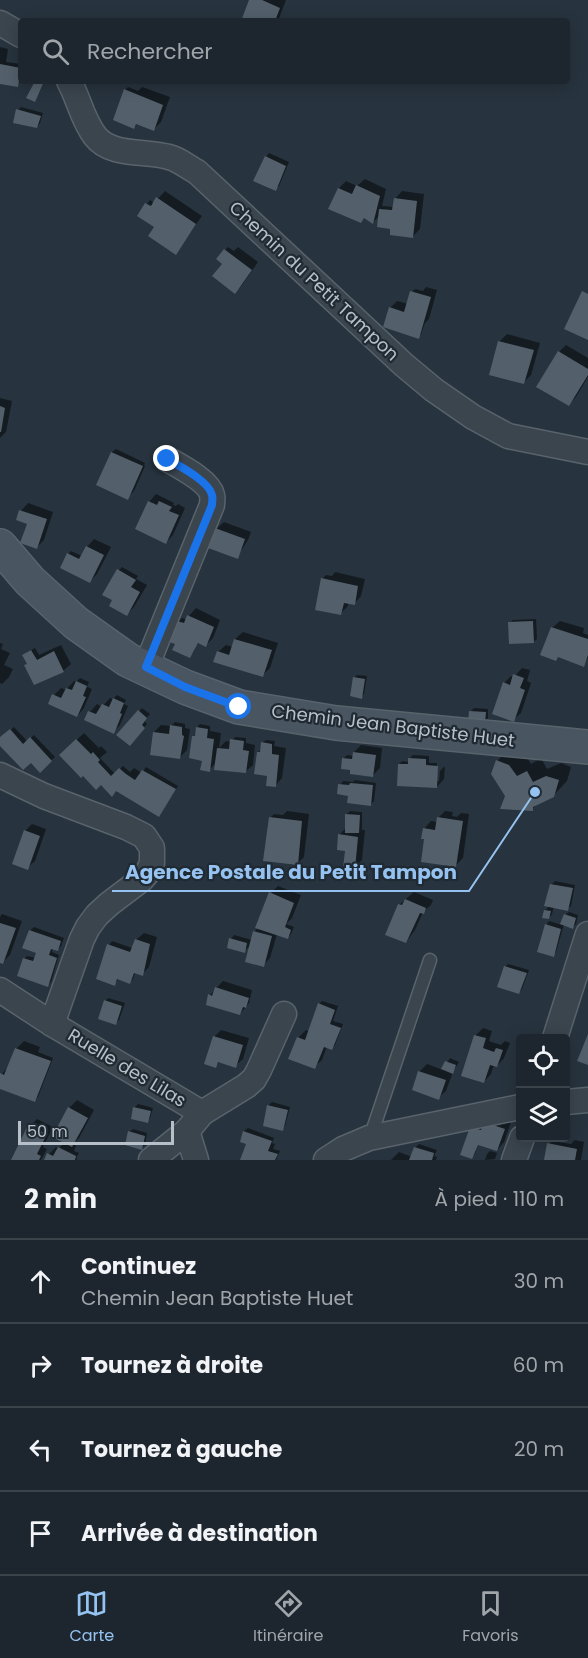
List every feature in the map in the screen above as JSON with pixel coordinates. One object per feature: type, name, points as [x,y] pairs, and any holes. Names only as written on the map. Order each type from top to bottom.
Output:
[{"type":"street","points":[[0,23],[18,32]]},
{"type":"street","name":"Chemin du Petit Tampon","points":[[71,84],[96,138],[114,149],[170,157],[197,172],[404,365],[434,390],[473,417],[508,436],[588,452]]},
{"type":"street","points":[[146,667],[212,505],[212,495],[206,485],[167,459]]},
{"type":"street","name":"Chemin Jean Baptiste Huet","points":[[0,546],[30,581],[76,623],[128,660],[185,687],[239,707],[336,723],[588,747]]},
{"type":"street","name":"Ruelle des Lilas","points":[[0,775],[44,796],[126,827],[144,836],[152,848],[152,862],[148,872],[109,904],[88,927],[52,1024]]},
{"type":"street","points":[[556,1034],[588,934]]},
{"type":"street","name":"Ruelle des Lilas","points":[[0,990],[194,1122]]},
{"type":"street","points":[[151,1160],[194,1122],[254,1078],[284,1014]]},
{"type":"street","points":[[570,1102],[588,1100]]},
{"type":"street","points":[[326,1160],[343,1149],[369,1138],[516,1108]]},
{"type":"street","points":[[194,1122],[196,1160]]},
{"type":"street","points":[[514,1160],[520,1142]]},
{"type":"lane","points":[[369,1138],[430,960]]},
{"type":"building","points":[[249,0],[262,0],[280,8],[276,18],[242,18]]},
{"type":"building","points":[[0,64],[18,67],[18,87],[0,84]]},
{"type":"building","points":[[33,84],[43,84],[35,102],[26,98]]},
{"type":"building","points":[[124,89],[163,105],[154,131],[136,124],[134,129],[113,120]]},
{"type":"building","points":[[16,109],[41,116],[37,128],[13,123]]},
{"type":"building","points":[[265,156],[286,166],[276,191],[253,181]]},
{"type":"building","points":[[356,185],[380,196],[373,224],[364,218],[361,223],[328,209],[338,188],[352,194]]},
{"type":"building","points":[[156,197],[196,224],[176,255],[148,236],[154,227],[137,216],[145,203],[151,206]]},
{"type":"building","points":[[394,198],[417,201],[413,238],[390,235],[390,229],[377,227],[379,209],[392,210]]},
{"type":"building","points":[[224,249],[252,270],[235,294],[212,276],[222,264],[216,259]]},
{"type":"building","points":[[410,291],[431,297],[419,339],[383,327],[389,307],[404,312]]},
{"type":"building","points":[[582,291],[588,294],[588,340],[564,329]]},
{"type":"building","points":[[498,341],[534,350],[524,384],[489,375]]},
{"type":"building","points":[[558,351],[588,369],[588,375],[569,406],[536,387]]},
{"type":"building","points":[[0,406],[5,408],[1,432],[0,432]]},
{"type":"building","points":[[111,452],[143,466],[128,500],[96,485]]},
{"type":"building","points":[[148,501],[157,505],[159,501],[172,507],[169,511],[179,515],[166,544],[135,529]]},
{"type":"building","points":[[19,510],[47,519],[37,549],[20,543],[27,524],[16,520]]},
{"type":"building","points":[[215,528],[245,539],[238,559],[208,548]]},
{"type":"building","points":[[86,546],[104,555],[90,583],[60,568],[67,553],[79,559]]},
{"type":"building","points":[[117,569],[136,580],[131,587],[140,592],[127,616],[109,606],[112,600],[102,595]]},
{"type":"building","points":[[321,578],[358,586],[355,605],[344,603],[341,615],[315,610]]},
{"type":"building","points":[[187,615],[214,627],[206,647],[198,643],[190,658],[172,650],[175,644],[169,642],[177,621],[184,623]]},
{"type":"building","points":[[533,621],[534,643],[509,644],[508,622]]},
{"type":"building","points":[[551,627],[588,639],[588,655],[584,667],[558,657],[556,661],[540,655]]},
{"type":"building","points":[[234,639],[272,650],[263,677],[213,662],[217,651],[229,655]]},
{"type":"building","points":[[31,650],[37,660],[54,651],[64,672],[34,685],[24,665],[27,664],[22,655]]},
{"type":"building","points":[[513,674],[524,678],[520,688],[525,690],[514,722],[492,714],[503,682],[510,685]]},
{"type":"building","points":[[353,677],[365,679],[362,699],[350,696]]},
{"type":"building","points":[[76,681],[87,686],[83,696],[86,697],[77,717],[48,704],[52,694],[61,698],[66,688],[72,690]]},
{"type":"building","points":[[113,698],[124,703],[114,734],[84,720],[88,711],[96,714],[102,704],[109,707]]},
{"type":"building","points":[[138,710],[147,718],[142,725],[145,728],[130,746],[116,735]]},
{"type":"building","points":[[469,711],[486,712],[485,723],[468,722]]},
{"type":"building","points":[[170,725],[182,727],[184,736],[180,759],[150,755],[153,732],[169,734]]},
{"type":"building","points":[[196,727],[208,729],[207,738],[214,739],[210,772],[200,770],[202,761],[189,758],[192,736],[195,736]]},
{"type":"building","points":[[10,729],[23,744],[30,737],[52,761],[40,773],[31,763],[23,770],[0,746],[0,737]]},
{"type":"building","points":[[76,739],[91,754],[93,752],[100,760],[98,762],[111,776],[119,768],[135,780],[142,770],[176,789],[159,817],[116,791],[112,797],[101,785],[96,790],[83,776],[81,778],[59,755]]},
{"type":"building","points":[[230,739],[244,741],[243,750],[249,751],[246,773],[214,770],[217,748],[229,749]]},
{"type":"building","points":[[261,742],[272,744],[272,754],[279,755],[276,787],[266,786],[267,776],[254,774]]},
{"type":"building","points":[[353,752],[376,755],[373,777],[350,774],[350,770],[341,769],[342,758],[352,759]]},
{"type":"building","points":[[408,758],[426,759],[426,765],[438,766],[437,788],[397,786],[398,764],[408,764]]},
{"type":"building","points":[[496,760],[509,765],[517,776],[527,771],[533,782],[546,776],[559,780],[554,797],[533,807],[533,811],[500,809],[505,796],[491,774]]},
{"type":"building","points":[[350,783],[373,785],[371,806],[347,803],[348,796],[337,794],[338,784],[349,785]]},
{"type":"building","points":[[345,814],[360,815],[359,833],[345,833]]},
{"type":"building","points":[[269,817],[302,821],[298,865],[263,861]]},
{"type":"building","points":[[437,817],[463,821],[456,867],[421,862],[423,828],[435,830]]},
{"type":"building","points":[[24,830],[40,836],[28,870],[12,864]]},
{"type":"building","points":[[338,834],[358,837],[355,869],[343,868],[345,851],[337,850]]},
{"type":"building","points":[[550,884],[573,888],[568,911],[544,906]]},
{"type":"building","points":[[269,892],[294,903],[285,927],[291,930],[288,939],[255,928]]},
{"type":"building","points":[[405,899],[426,908],[424,914],[420,913],[406,943],[385,935],[398,904],[402,905]]},
{"type":"building","points":[[544,910],[551,911],[549,919],[542,918]]},
{"type":"building","points":[[564,914],[576,918],[573,929],[560,924]]},
{"type":"building","points":[[0,923],[16,928],[3,964],[0,963]]},
{"type":"building","points":[[545,924],[561,929],[554,957],[537,952]]},
{"type":"building","points":[[29,930],[61,941],[58,951],[51,949],[49,955],[57,958],[48,987],[17,976],[23,958],[33,961],[36,953],[22,948]]},
{"type":"building","points":[[253,931],[272,936],[264,967],[245,962]]},
{"type":"building","points":[[229,938],[247,943],[245,953],[227,948]]},
{"type":"building","points":[[135,939],[150,944],[143,976],[134,973],[130,984],[117,979],[115,986],[96,979],[107,944],[130,952]]},
{"type":"building","points":[[504,966],[527,973],[519,994],[497,987]]},
{"type":"building","points":[[215,987],[249,998],[246,1008],[243,1007],[240,1015],[206,1005],[208,994],[212,996]]},
{"type":"building","points":[[104,1000],[122,1006],[116,1025],[98,1019]]},
{"type":"building","points":[[318,1003],[335,1010],[330,1024],[341,1028],[332,1050],[324,1047],[315,1069],[288,1059],[297,1037],[305,1040]]},
{"type":"building","points":[[588,1034],[588,1065],[577,1061]]},
{"type":"building","points":[[474,1035],[486,1038],[483,1048],[494,1052],[496,1048],[503,1050],[497,1067],[490,1065],[484,1083],[461,1076]]},
{"type":"building","points":[[213,1036],[243,1045],[236,1068],[218,1062],[216,1068],[204,1064]]},
{"type":"building","points":[[15,1048],[51,1061],[35,1102],[0,1089],[0,1073],[4,1075]]},
{"type":"building","points":[[445,1061],[456,1065],[453,1074],[441,1069]]},
{"type":"building","points":[[418,1071],[446,1080],[439,1100],[412,1090]]},
{"type":"building","points":[[267,1105],[288,1110],[283,1131],[263,1126]]},
{"type":"building","points":[[68,1107],[88,1118],[72,1147],[52,1137]]},
{"type":"building","points":[[133,1107],[151,1111],[148,1123],[131,1119]]},
{"type":"building","points":[[484,1122],[505,1129],[497,1151],[478,1145],[472,1159],[460,1155],[470,1127],[481,1130]]},
{"type":"building","points":[[28,1125],[47,1134],[37,1154],[41,1156],[39,1160],[11,1160]]},
{"type":"building","points":[[128,1131],[145,1136],[142,1150],[125,1145]]},
{"type":"building","points":[[243,1131],[272,1141],[268,1151],[278,1154],[275,1160],[240,1160],[246,1144],[240,1142]]},
{"type":"building","points":[[547,1143],[577,1149],[575,1160],[544,1160]]},
{"type":"building","points":[[58,1147],[76,1156],[75,1160],[44,1160],[47,1153],[53,1156]]},
{"type":"building","points":[[414,1147],[434,1153],[432,1160],[409,1160]]},
{"type":"place","name":"Agence Postale du Petit Tampon","points":[[535,792]]},
{"type":"route","points":[[167,459],[206,485],[212,495],[212,505],[146,667],[185,687],[239,707]]}]
